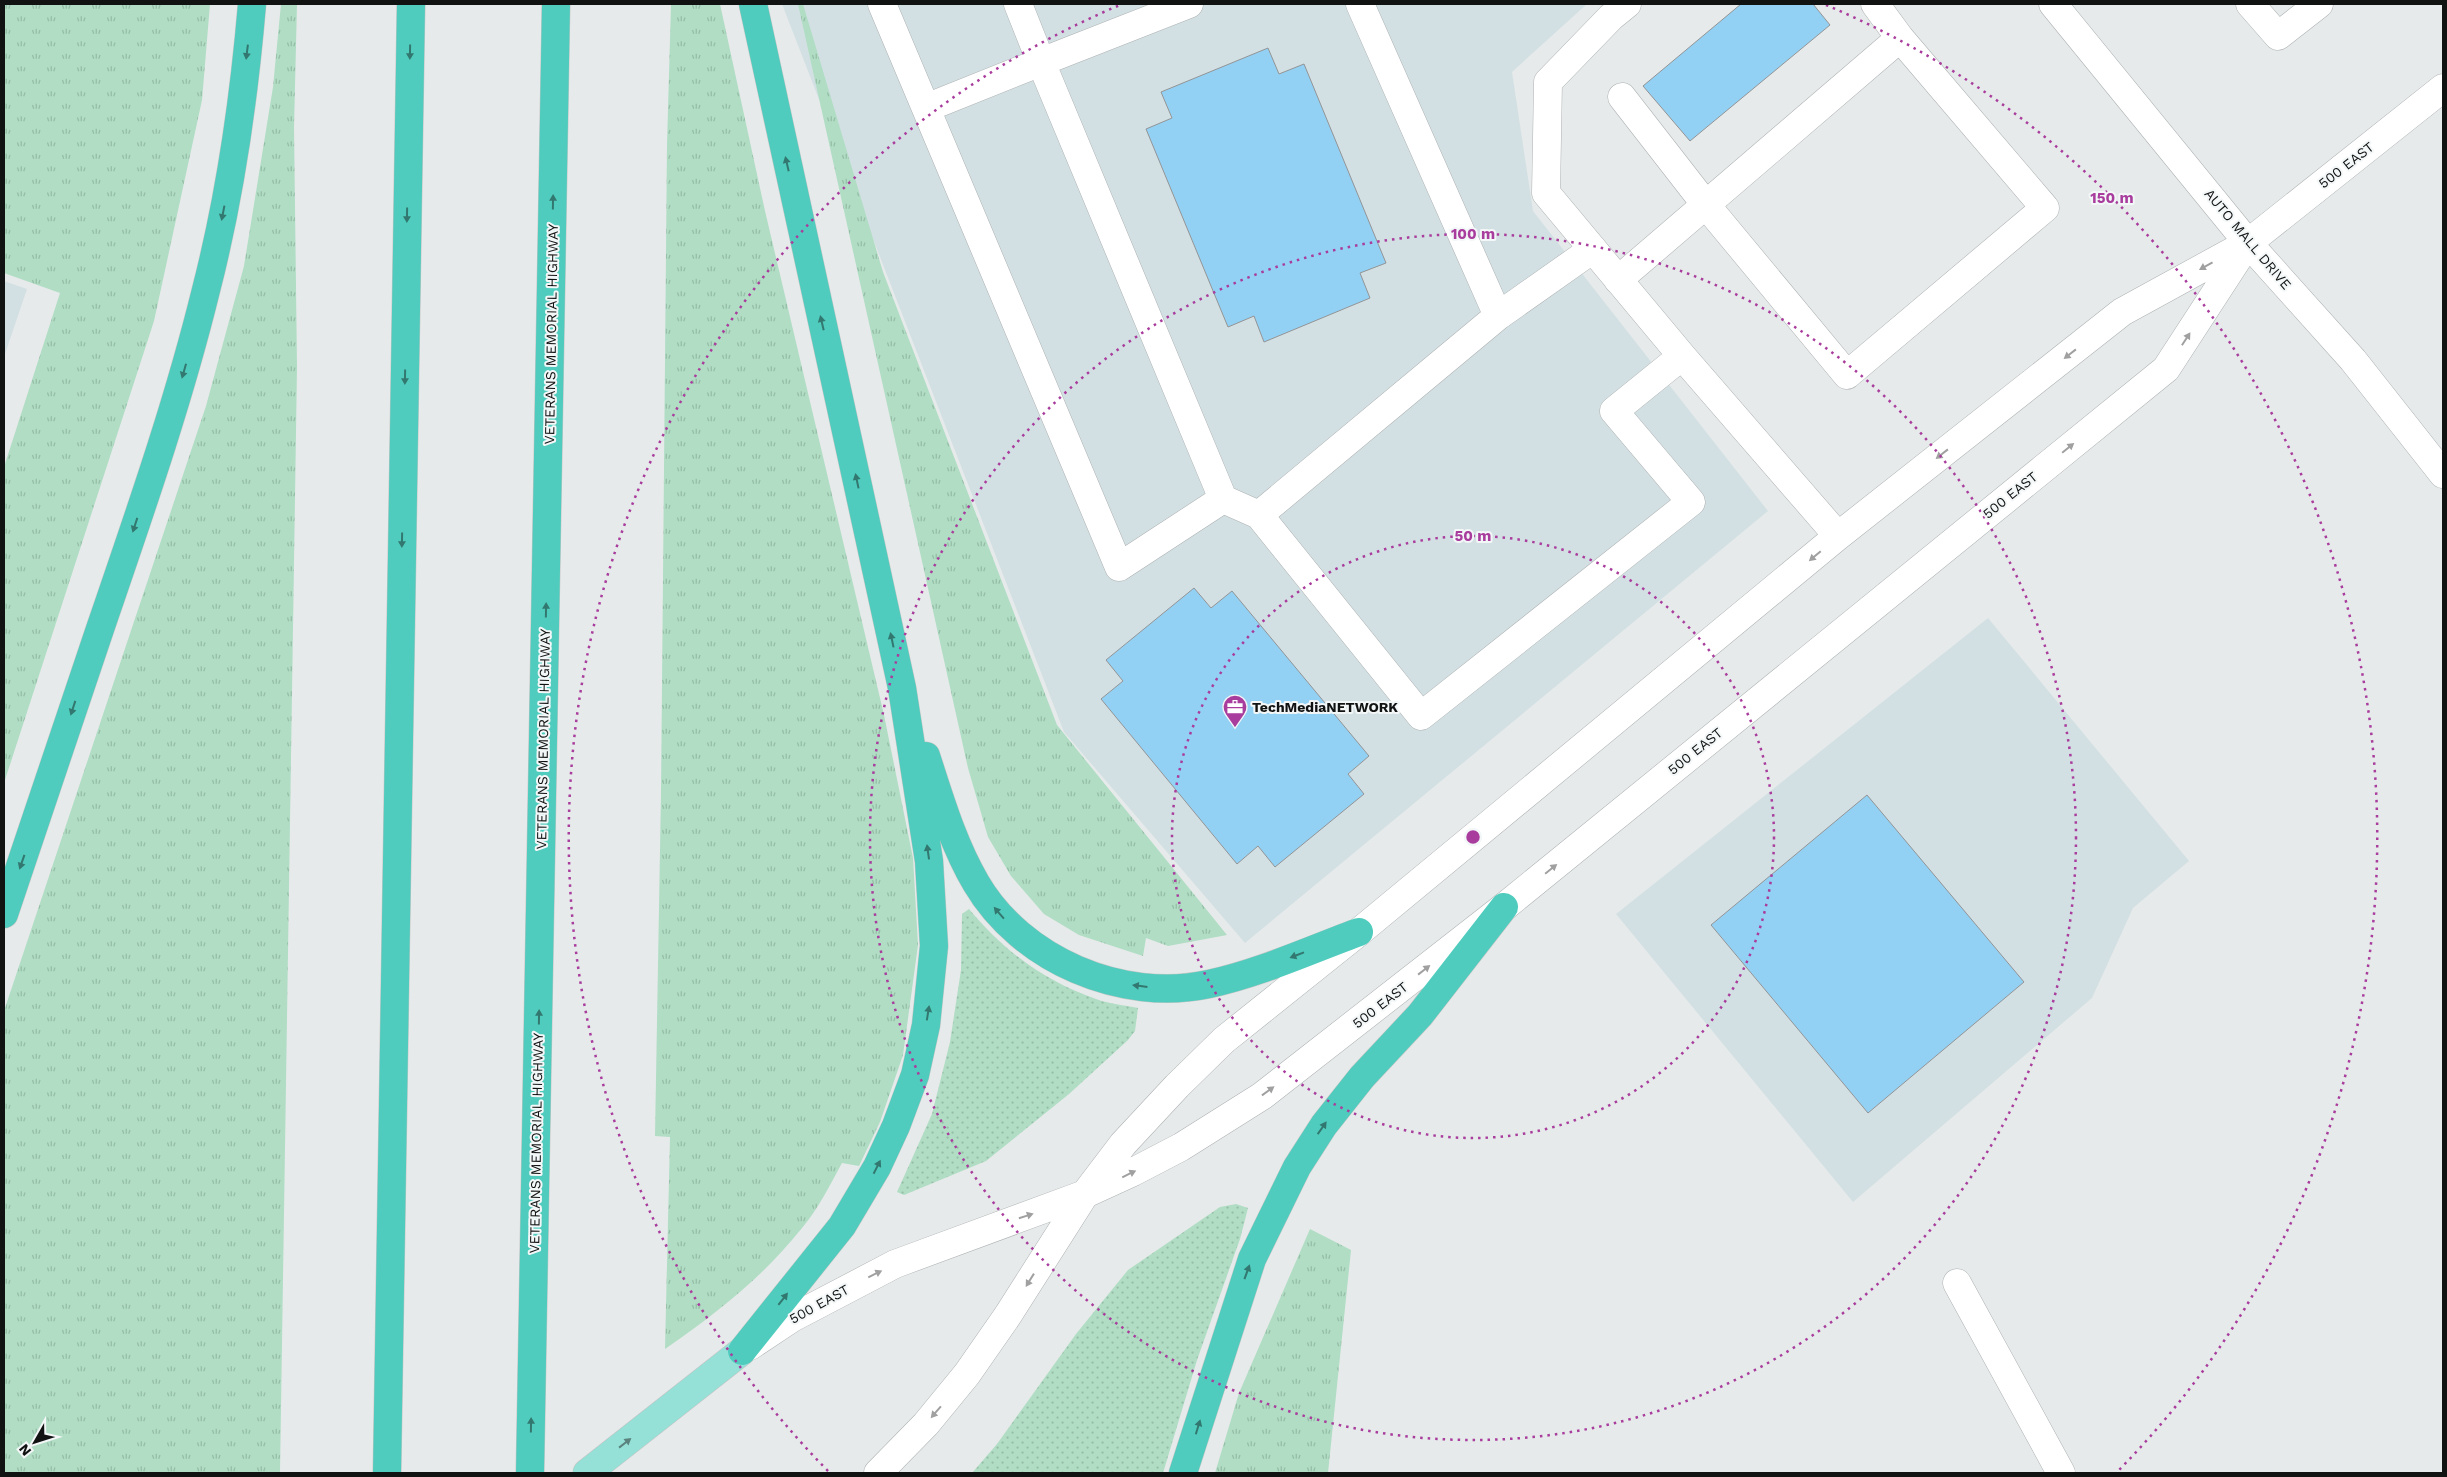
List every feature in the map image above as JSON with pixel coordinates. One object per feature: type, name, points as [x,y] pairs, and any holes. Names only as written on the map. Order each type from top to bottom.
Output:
[{"type":"highway","points":[[4,914],[159,453],[207,289],[223,212],[238,119],[252,4]]},
{"type":"highway","points":[[387,1473],[411,4]]},
{"type":"highway","name":"VETERANS MEMORIAL HIGHWAY","points":[[530,1473],[556,4]]},
{"type":"highway","points":[[742,1351],[829,1243],[854,1207],[877,1167],[896,1126],[915,1075],[921,1050],[932,977],[934,946],[932,896],[925,833],[902,688],[753,4]]},
{"type":"highway","points":[[902,688],[955,840],[977,885],[1010,926],[1028,941],[1064,963],[1101,979],[1150,987],[1178,988],[1231,978],[1359,932]]},
{"type":"highway","points":[[1183,1473],[1249,1268],[1290,1181],[1330,1118],[1362,1077],[1420,1015],[1504,906]]},
{"type":"main road","name":"500 EAST","points":[[587,1473],[742,1351]]},
{"type":"street","points":[[882,4],[1118,567],[1223,499]]},
{"type":"street","points":[[1018,4],[1223,499],[1259,514],[1421,716],[1691,502],[1614,411],[1682,356]]},
{"type":"street","points":[[926,108],[1189,4]]},
{"type":"street","points":[[1360,4],[1498,316]]},
{"type":"street","points":[[1627,4],[1612,16],[1548,82],[1546,193],[1682,356],[1838,536]]},
{"type":"street","points":[[1622,97],[1706,205],[1847,375],[2045,208],[1900,38],[1874,4]]},
{"type":"street","name":"AUTO MALL DRIVE","points":[[2053,4],[2248,243],[2353,360],[2443,474]]},
{"type":"street","points":[[2250,4],[2278,36],[2319,4]]},
{"type":"street","points":[[1618,280],[1900,38]]},
{"type":"street","name":"500 EAST","points":[[878,1473],[926,1424],[967,1374],[1008,1315],[1084,1194],[1142,1122],[1202,1060],[1838,536],[2122,312],[2248,243],[2443,88]]},
{"type":"street","name":"500 EAST","points":[[742,1351],[792,1318],[895,1264],[1084,1194],[1168,1154],[1262,1096],[1504,906],[2166,369],[2248,243]]},
{"type":"street","points":[[1259,514],[1498,316],[1593,249]]},
{"type":"street","points":[[1956,1283],[2062,1473]]},
{"type":"shaded area","points":[[782,4],[1587,4],[1512,72],[1533,211],[1768,511],[1245,943],[1064,732]]},
{"type":"shaded area","points":[[4,281],[27,289],[4,357]]},
{"type":"shaded area","points":[[1988,618],[2189,861],[2133,908],[2092,998],[1853,1202],[1616,914]]},
{"type":"green space","points":[[4,4],[210,4],[202,100],[154,321],[4,783],[4,467],[60,293],[4,273]]},
{"type":"green space","points":[[281,4],[297,4],[294,127],[297,367],[280,1473],[4,1473],[4,1011],[206,406],[244,266],[273,87]]},
{"type":"green space","points":[[671,4],[720,4],[765,211],[884,715],[913,858],[918,945],[903,1055],[880,1122],[859,1166],[842,1163],[824,1197],[808,1221],[771,1263],[721,1308],[665,1349],[670,1137],[655,1136],[661,794],[667,145]]},
{"type":"green space","points":[[798,4],[803,4],[883,272],[1057,725],[1227,935],[1168,946],[1146,938],[1143,956],[1079,935],[1044,914],[1011,876],[988,837],[968,768]]},
{"type":"green space","points":[[969,909],[996,938],[1042,974],[1077,992],[1096,999],[1138,1008],[1135,1031],[1128,1040],[1069,1094],[986,1161],[904,1195],[897,1192],[932,1114],[950,1042],[961,970],[962,914]]},
{"type":"green space","points":[[1236,1204],[1248,1208],[1240,1239],[1197,1360],[1163,1473],[972,1473],[997,1444],[1076,1334],[1128,1270],[1220,1207]]},
{"type":"green space","points":[[1310,1229],[1351,1250],[1328,1473],[1215,1473],[1239,1393]]},
{"type":"building","points":[[1741,4],[1813,4],[1830,25],[1690,141],[1643,86]]},
{"type":"building","points":[[1268,48],[1279,74],[1304,64],[1386,263],[1360,273],[1370,298],[1264,342],[1254,316],[1228,327],[1146,129],[1172,118],[1161,92]]},
{"type":"building","name":"TechMediaNETWORK","points":[[1194,588],[1211,608],[1232,591],[1369,756],[1348,774],[1364,794],[1275,867],[1258,846],[1237,864],[1101,699],[1123,681],[1106,660]]},
{"type":"building","points":[[1867,795],[2024,982],[1868,1113],[1711,925]]},
{"type":"place","name":"TechMediaNETWORK","points":[[1235,728]]}]
